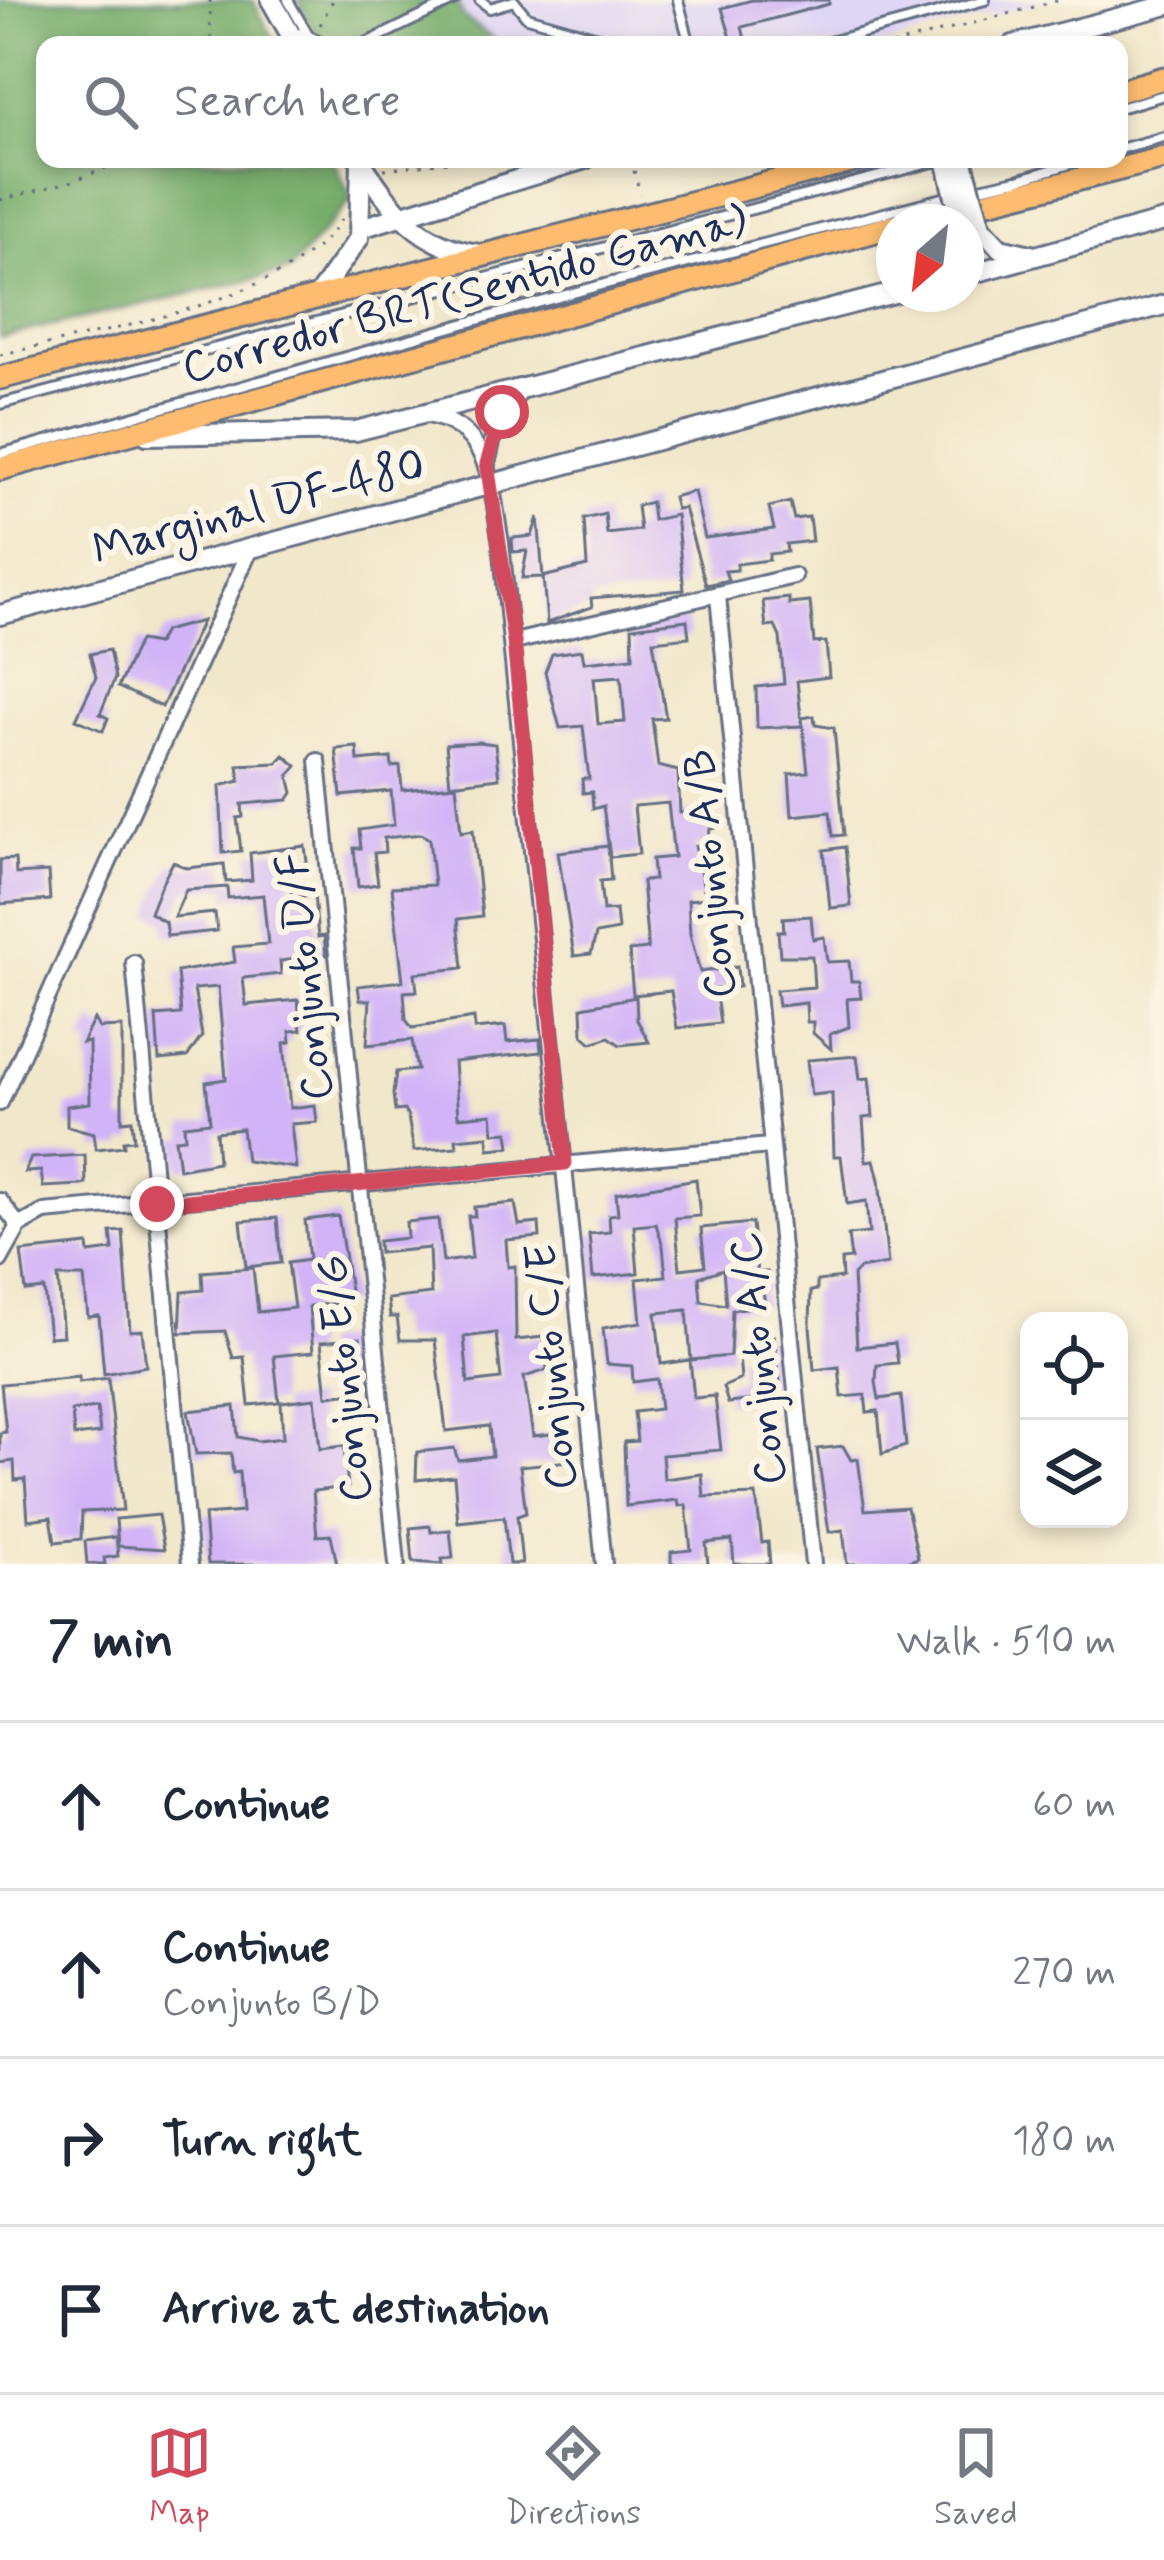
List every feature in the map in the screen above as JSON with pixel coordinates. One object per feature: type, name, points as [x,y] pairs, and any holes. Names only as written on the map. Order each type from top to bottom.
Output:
[{"type":"main road","points":[[1128,88],[1164,78]]},
{"type":"main road","points":[[1128,167],[1164,158]]},
{"type":"main road","points":[[0,377],[828,168]]},
{"type":"main road","points":[[979,204],[1124,168]]},
{"type":"main road","points":[[0,469],[876,231]]},
{"type":"street","points":[[271,0],[298,36]]},
{"type":"street","points":[[1048,36],[1164,6]]},
{"type":"street","points":[[319,294],[345,263],[361,228],[360,168]]},
{"type":"street","points":[[366,168],[400,215],[428,241],[491,256]]},
{"type":"street","points":[[361,228],[554,168]]},
{"type":"street","points":[[949,168],[963,204]]},
{"type":"street","points":[[963,168],[968,204]]},
{"type":"street","points":[[984,270],[1164,221]]},
{"type":"street","points":[[984,235],[1000,248],[1043,255]]},
{"type":"street","points":[[124,435],[356,431],[876,298]]},
{"type":"street","name":"Marginal DF-480","points":[[0,615],[250,550],[489,473],[1164,305]]},
{"type":"street","points":[[489,473],[497,421],[526,386]]},
{"type":"street","points":[[422,415],[464,428],[489,473]]},
{"type":"street","name":"Conjunto C/E","points":[[489,473],[514,642],[604,1564]]},
{"type":"street","points":[[0,1103],[250,550]]},
{"type":"street","points":[[514,642],[794,576]]},
{"type":"street","name":"Conjunto A/B","points":[[718,596],[770,1146]]},
{"type":"street","name":"Conjunto D/F","points":[[318,760],[360,1186]]},
{"type":"street","points":[[134,963],[190,1564]]},
{"type":"street","points":[[0,1260],[19,1226],[44,1212],[770,1146]]},
{"type":"street","name":"Conjunto A/C","points":[[770,1146],[813,1564]]},
{"type":"street","name":"Conjunto E/G","points":[[360,1186],[397,1564]]},
{"type":"street","points":[[0,1201],[19,1226]]},
{"type":"lane","points":[[288,0],[301,36]]},
{"type":"lane","points":[[381,36],[455,0]]},
{"type":"lane","points":[[480,0],[490,8],[514,1],[527,17],[594,36]]},
{"type":"lane","points":[[678,0],[688,36]]},
{"type":"lane","points":[[852,36],[986,0]]},
{"type":"lane","points":[[1128,103],[1164,94]]},
{"type":"lane","points":[[1128,146],[1164,136]]},
{"type":"lane","points":[[0,404],[911,168]]},
{"type":"lane","name":"Corredor BRT(Sentido Gama)","points":[[0,454],[604,284],[1057,168]]},
{"type":"lane","points":[[991,201],[1016,180]]},
{"type":"path","points":[[210,0],[211,36]]},
{"type":"path","points":[[308,36],[333,0]]},
{"type":"path","points":[[926,36],[1060,0]]},
{"type":"path","points":[[0,200],[106,168]]},
{"type":"path","points":[[373,178],[385,168]]},
{"type":"path","points":[[633,168],[640,194]]},
{"type":"path","points":[[0,355],[239,293],[289,271],[335,231],[344,215]]},
{"type":"shaded area","points":[[456,0],[1046,0],[913,36],[489,36],[464,18]]},
{"type":"green space","points":[[0,0],[253,0],[271,36],[36,36],[36,168],[337,168],[352,199],[289,271],[0,337]]},
{"type":"green space","points":[[298,0],[456,0],[464,18],[489,36],[317,36]]},
{"type":"building","points":[[752,0],[829,0],[829,4],[742,27],[744,36],[730,36],[722,8]]},
{"type":"building","points":[[694,491],[705,538],[774,529],[769,507],[790,502],[794,519],[809,517],[812,541],[786,544],[787,552],[769,554],[769,560],[737,564],[737,570],[725,571],[728,580],[706,585],[684,508],[676,509],[673,497]]},
{"type":"building","points":[[651,502],[653,520],[676,515],[684,590],[591,598],[592,607],[547,623],[543,577],[587,566],[584,519],[605,514],[607,534],[640,530],[637,506]]},
{"type":"building","points":[[538,517],[543,577],[522,578],[527,551],[513,552],[512,538],[532,536]]},
{"type":"building","points":[[789,598],[789,604],[810,602],[814,643],[826,642],[829,677],[797,681],[802,726],[757,728],[756,687],[784,684],[780,637],[775,626],[766,627],[763,601]]},
{"type":"building","points":[[687,620],[689,637],[653,641],[666,718],[652,719],[658,766],[678,771],[680,813],[714,811],[716,828],[710,829],[708,844],[695,846],[706,898],[688,900],[690,934],[700,972],[737,967],[739,987],[715,989],[720,1023],[677,1028],[671,991],[633,995],[629,951],[648,949],[642,881],[654,880],[652,859],[674,857],[668,803],[634,806],[639,854],[610,857],[603,806],[593,809],[592,792],[583,793],[582,779],[589,779],[583,726],[560,728],[545,672],[552,654],[582,650],[584,662],[633,657],[632,627]],"holes":[[[621,676],[625,722],[598,724],[594,678]]]},
{"type":"building","points":[[202,621],[162,707],[118,687],[139,641],[157,644],[164,631]]},
{"type":"building","points":[[109,650],[115,678],[100,714],[108,718],[103,731],[76,719],[96,677],[90,654]]},
{"type":"building","points":[[814,716],[815,725],[834,728],[844,835],[833,836],[830,812],[792,816],[789,774],[808,772],[802,718]]},
{"type":"building","points":[[446,744],[495,744],[499,778],[450,784]]},
{"type":"building","points":[[357,747],[358,761],[391,758],[392,767],[400,766],[402,790],[456,785],[461,832],[473,830],[482,916],[458,919],[463,968],[415,973],[417,991],[404,992],[406,1020],[412,1028],[474,1018],[475,1029],[505,1026],[507,1042],[540,1039],[541,1052],[454,1062],[458,1117],[492,1114],[494,1133],[508,1132],[510,1147],[489,1149],[488,1136],[456,1139],[457,1147],[414,1151],[408,1117],[404,1110],[395,1111],[393,1094],[396,1072],[417,1070],[412,1040],[367,1045],[370,1000],[360,1000],[358,986],[403,981],[392,887],[434,885],[429,839],[421,834],[384,838],[385,852],[374,853],[378,884],[358,887],[354,848],[361,848],[359,830],[394,825],[391,791],[341,796],[336,749]]},
{"type":"building","points":[[284,755],[297,766],[289,776],[293,793],[288,800],[242,804],[243,817],[237,818],[241,851],[223,853],[220,786],[240,781],[238,765],[277,763]]},
{"type":"building","points":[[305,846],[307,862],[290,871],[292,897],[314,895],[318,937],[324,936],[326,955],[280,961],[281,974],[243,978],[246,1005],[298,1000],[301,1030],[290,1031],[291,1042],[284,1043],[290,1108],[315,1105],[317,1122],[291,1124],[296,1168],[246,1161],[242,1129],[216,1132],[218,1162],[179,1169],[175,1139],[185,1138],[184,1125],[210,1122],[206,1082],[226,1079],[218,987],[194,989],[202,1036],[187,1057],[159,1060],[156,1016],[181,1014],[177,972],[235,962],[233,947],[268,944],[263,895],[228,898],[227,887],[186,890],[174,917],[215,913],[217,931],[167,936],[165,922],[150,913],[160,887],[173,862],[187,868],[224,864],[226,882],[252,880],[250,853]]},
{"type":"building","points":[[608,846],[611,880],[600,881],[603,911],[616,910],[618,930],[596,934],[591,954],[574,956],[558,852]]},
{"type":"building","points":[[845,847],[851,906],[830,908],[824,850]]},
{"type":"building","points":[[15,859],[16,874],[48,872],[50,900],[0,904],[0,860]]},
{"type":"building","points":[[811,916],[813,939],[824,937],[827,962],[849,961],[851,981],[859,981],[861,998],[847,999],[849,1027],[830,1034],[831,1049],[813,1033],[813,1022],[807,1022],[806,1003],[778,1006],[776,990],[814,987],[812,956],[780,956],[778,931],[784,931],[783,918]]},
{"type":"building","points":[[636,997],[637,1020],[649,1042],[620,1045],[609,1037],[592,1043],[583,1035],[582,1007]]},
{"type":"building","points":[[94,1019],[99,1028],[122,1027],[122,1121],[132,1120],[134,1140],[123,1141],[124,1146],[96,1149],[94,1133],[67,1126],[67,1106],[90,1103],[89,1042],[82,1043]]},
{"type":"building","points":[[857,1056],[860,1079],[869,1078],[873,1117],[863,1118],[866,1161],[874,1160],[879,1180],[888,1264],[859,1269],[853,1275],[857,1347],[895,1343],[898,1363],[877,1365],[876,1382],[879,1399],[901,1396],[906,1446],[882,1454],[878,1411],[867,1412],[865,1395],[842,1397],[839,1367],[814,1370],[810,1327],[811,1291],[817,1290],[817,1281],[842,1278],[841,1260],[851,1259],[848,1235],[869,1233],[866,1201],[847,1204],[841,1156],[834,1156],[832,1093],[811,1095],[807,1060]]},
{"type":"building","points":[[85,1155],[86,1184],[43,1187],[41,1171],[25,1172],[31,1158]]},
{"type":"building","points":[[696,1179],[700,1216],[675,1218],[680,1269],[705,1266],[701,1228],[752,1223],[757,1273],[767,1272],[768,1290],[763,1290],[765,1305],[732,1310],[730,1356],[691,1360],[687,1310],[656,1313],[661,1364],[690,1360],[694,1398],[715,1396],[721,1450],[662,1455],[664,1479],[702,1474],[704,1497],[756,1495],[762,1543],[768,1542],[770,1564],[734,1564],[732,1540],[706,1543],[708,1564],[671,1564],[671,1552],[691,1550],[686,1505],[679,1506],[678,1500],[626,1506],[624,1442],[637,1441],[634,1412],[660,1409],[657,1379],[633,1382],[632,1366],[607,1364],[603,1328],[641,1322],[637,1279],[666,1276],[656,1224],[634,1226],[638,1273],[593,1278],[589,1234],[610,1232],[609,1215],[618,1214],[616,1193]],"holes":[[[723,1269],[726,1305],[701,1301],[699,1277]]]},
{"type":"building","points":[[515,1203],[519,1225],[539,1223],[540,1237],[506,1240],[508,1267],[515,1266],[516,1340],[544,1337],[547,1370],[524,1377],[533,1436],[568,1432],[571,1461],[520,1466],[526,1513],[517,1516],[522,1564],[509,1564],[504,1517],[458,1522],[454,1476],[416,1480],[417,1452],[454,1448],[458,1460],[492,1456],[489,1426],[446,1431],[435,1340],[400,1340],[397,1317],[390,1317],[388,1299],[431,1294],[429,1248],[379,1253],[378,1241],[407,1238],[406,1222],[438,1219],[443,1262],[472,1258],[468,1216],[475,1216],[474,1207]],"holes":[[[496,1333],[501,1379],[468,1383],[464,1337]]]},
{"type":"building","points":[[338,1216],[352,1302],[309,1306],[313,1352],[274,1356],[279,1402],[249,1405],[244,1357],[233,1358],[225,1331],[180,1333],[182,1292],[203,1290],[202,1272],[253,1268],[258,1312],[294,1308],[288,1263],[309,1260],[305,1220]]},
{"type":"building","points":[[277,1218],[281,1263],[246,1267],[241,1221]]},
{"type":"building","points":[[123,1231],[130,1331],[142,1330],[146,1366],[104,1374],[99,1316],[88,1317],[84,1277],[58,1277],[63,1336],[49,1337],[44,1289],[26,1291],[21,1252],[88,1245],[89,1253],[113,1250],[111,1232]]},
{"type":"building","points":[[774,1336],[782,1397],[728,1403],[723,1387],[741,1379],[739,1356],[761,1353],[762,1337]]},
{"type":"building","points":[[360,1338],[360,1385],[354,1386],[354,1393],[327,1396],[321,1342]]},
{"type":"building","points":[[108,1378],[123,1510],[82,1512],[81,1539],[55,1542],[51,1517],[28,1520],[25,1479],[15,1480],[14,1461],[0,1463],[0,1433],[6,1432],[1,1384]],"holes":[[[97,1408],[100,1433],[74,1436],[72,1411]]]},
{"type":"building","points":[[315,1398],[320,1449],[344,1446],[348,1487],[313,1491],[317,1536],[331,1535],[337,1564],[208,1564],[204,1515],[242,1512],[239,1472],[233,1473],[231,1453],[196,1454],[188,1411],[235,1406],[238,1437],[258,1441],[283,1438],[281,1402]]},
{"type":"building","points":[[843,1446],[851,1460],[858,1459],[865,1510],[907,1507],[918,1558],[901,1564],[847,1564],[843,1530],[829,1532],[817,1449]]},
{"type":"building","points":[[158,1515],[164,1549],[118,1546],[116,1519]]},
{"type":"building","points":[[430,1526],[431,1532],[450,1530],[453,1558],[442,1559],[443,1564],[413,1562],[410,1528]]},
{"type":"building","points":[[116,1537],[118,1556],[104,1558],[105,1564],[87,1564],[85,1541]]},
{"type":"route","points":[[157,1204],[565,1163],[514,642],[487,464],[502,412]]}]
